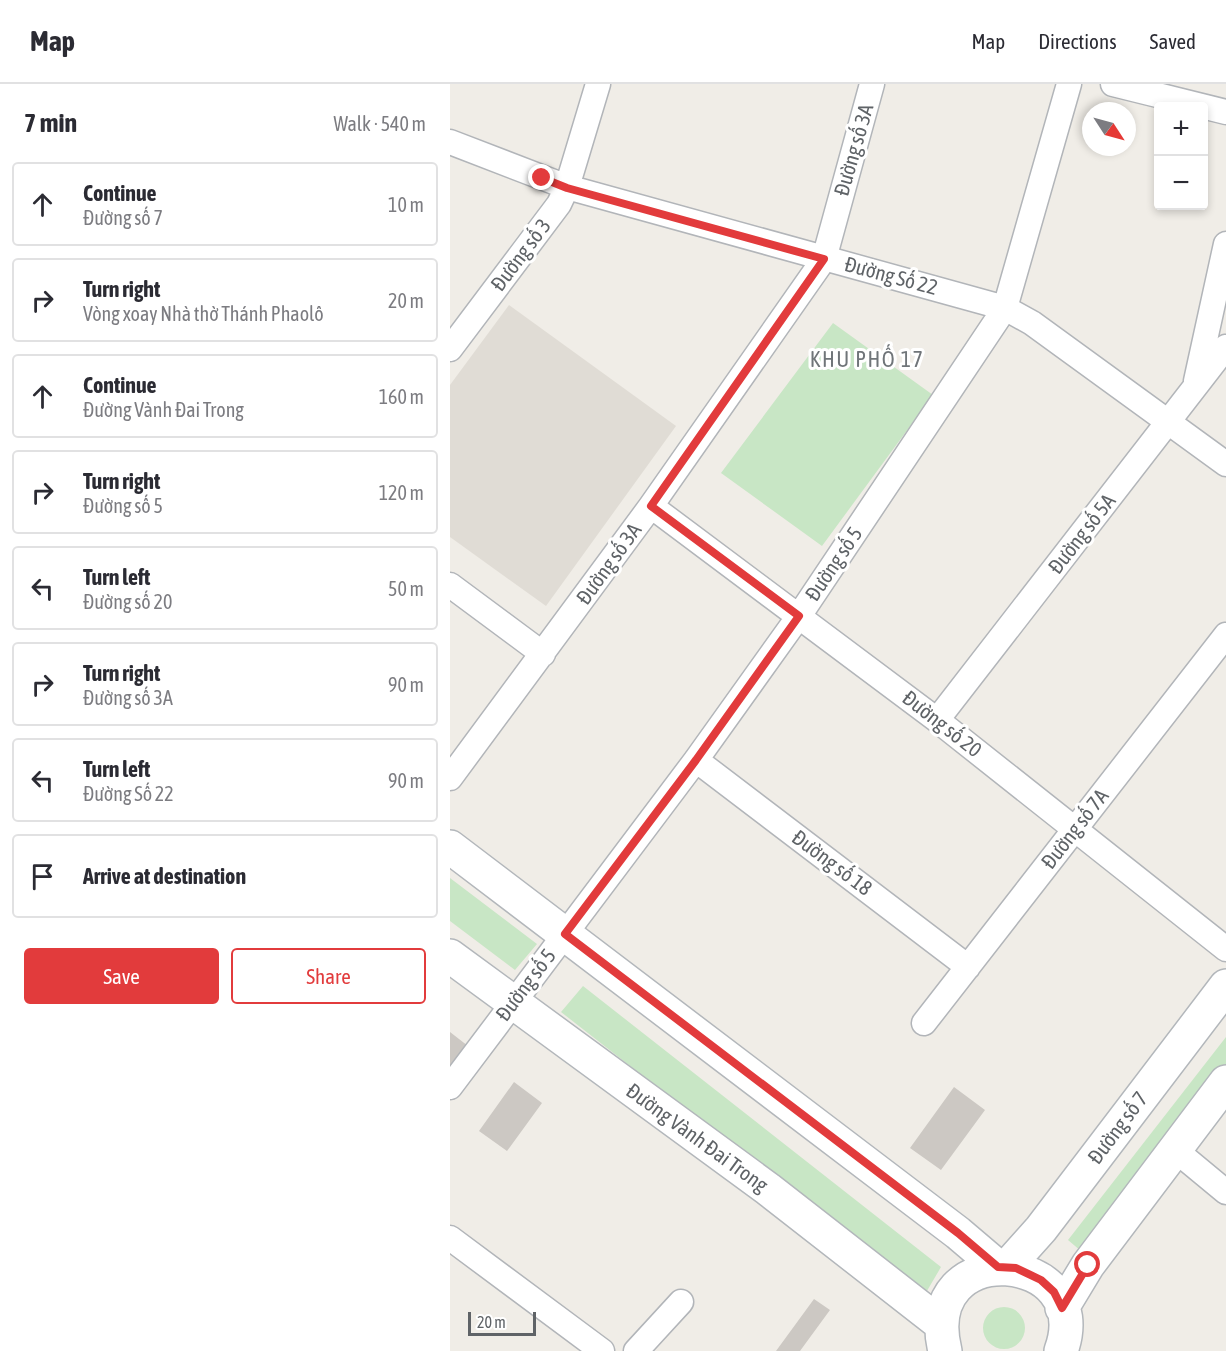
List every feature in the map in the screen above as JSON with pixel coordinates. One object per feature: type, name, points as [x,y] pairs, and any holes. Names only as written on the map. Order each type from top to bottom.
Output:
[{"type":"street","name":"Đường số 3","points":[[450,350],[559,204],[567,188],[598,84]]},
{"type":"street","name":"Đường số 3A","points":[[450,777],[651,506],[824,259],[873,84]]},
{"type":"street","name":"Đường số 5","points":[[450,1087],[696,760],[799,616],[1005,308],[1069,84]]},
{"type":"street","points":[[1113,84],[1226,112]]},
{"type":"street","name":"Đường Số 22","points":[[450,142],[567,188],[1005,308],[1032,323],[1226,464]]},
{"type":"street","points":[[1194,389],[1226,244]]},
{"type":"street","name":"Đường số 5A","points":[[937,720],[1226,347]]},
{"type":"street","name":"Đường số 20","points":[[651,506],[937,720],[1226,949]]},
{"type":"street","points":[[450,585],[543,654]]},
{"type":"street","name":"Đường số 7A","points":[[924,1023],[1226,635]]},
{"type":"street","name":"Đường số 18","points":[[696,760],[968,967]]},
{"type":"street","points":[[450,846],[1003,1267]]},
{"type":"street","name":"Đường Vành Đai Trong","points":[[450,956],[768,1189],[941,1342]]},
{"type":"street","name":"Đường số 7","points":[[1003,1267],[1041,1229],[1226,986]]},
{"type":"street","points":[[1067,1336],[1088,1265],[1226,1082]]},
{"type":"street","points":[[1174,1149],[1226,1192]]},
{"type":"street","points":[[450,1238],[602,1351]]},
{"type":"street","points":[[941,1342],[946,1306],[956,1289],[979,1272],[1003,1267],[1025,1271],[1041,1280],[1054,1292],[1067,1336]]},
{"type":"street","points":[[636,1351],[681,1302]]},
{"type":"shaded area","points":[[509,305],[676,426],[546,606],[450,537],[450,385]]},
{"type":"green space","points":[[833,323],[933,395],[822,546],[721,473]]},
{"type":"green space","points":[[450,878],[537,944],[515,970],[450,921]]},
{"type":"green space","points":[[583,986],[941,1267],[924,1296],[561,1012]]},
{"type":"green space","points":[[1226,1037],[1226,1076],[1088,1257],[1068,1240]]},
{"type":"green space","points":[[1004,1307],[1019,1313],[1025,1328],[1019,1343],[1004,1349],[989,1343],[983,1328],[989,1313]]},
{"type":"building","points":[[450,1032],[468,1046],[450,1070]]},
{"type":"building","points":[[514,1082],[542,1103],[507,1151],[479,1131]]},
{"type":"building","points":[[954,1087],[985,1110],[941,1170],[910,1148]]},
{"type":"building","points":[[814,1299],[830,1310],[800,1351],[776,1351]]},
{"type":"district","name":"KHU PHỐ 17","points":[[867,359]]},
{"type":"route","points":[[542,178],[567,188],[824,259],[651,506],[799,616],[696,760],[565,934],[958,1233],[998,1267],[1025,1271],[1048,1285],[1062,1308],[1088,1265]]}]
